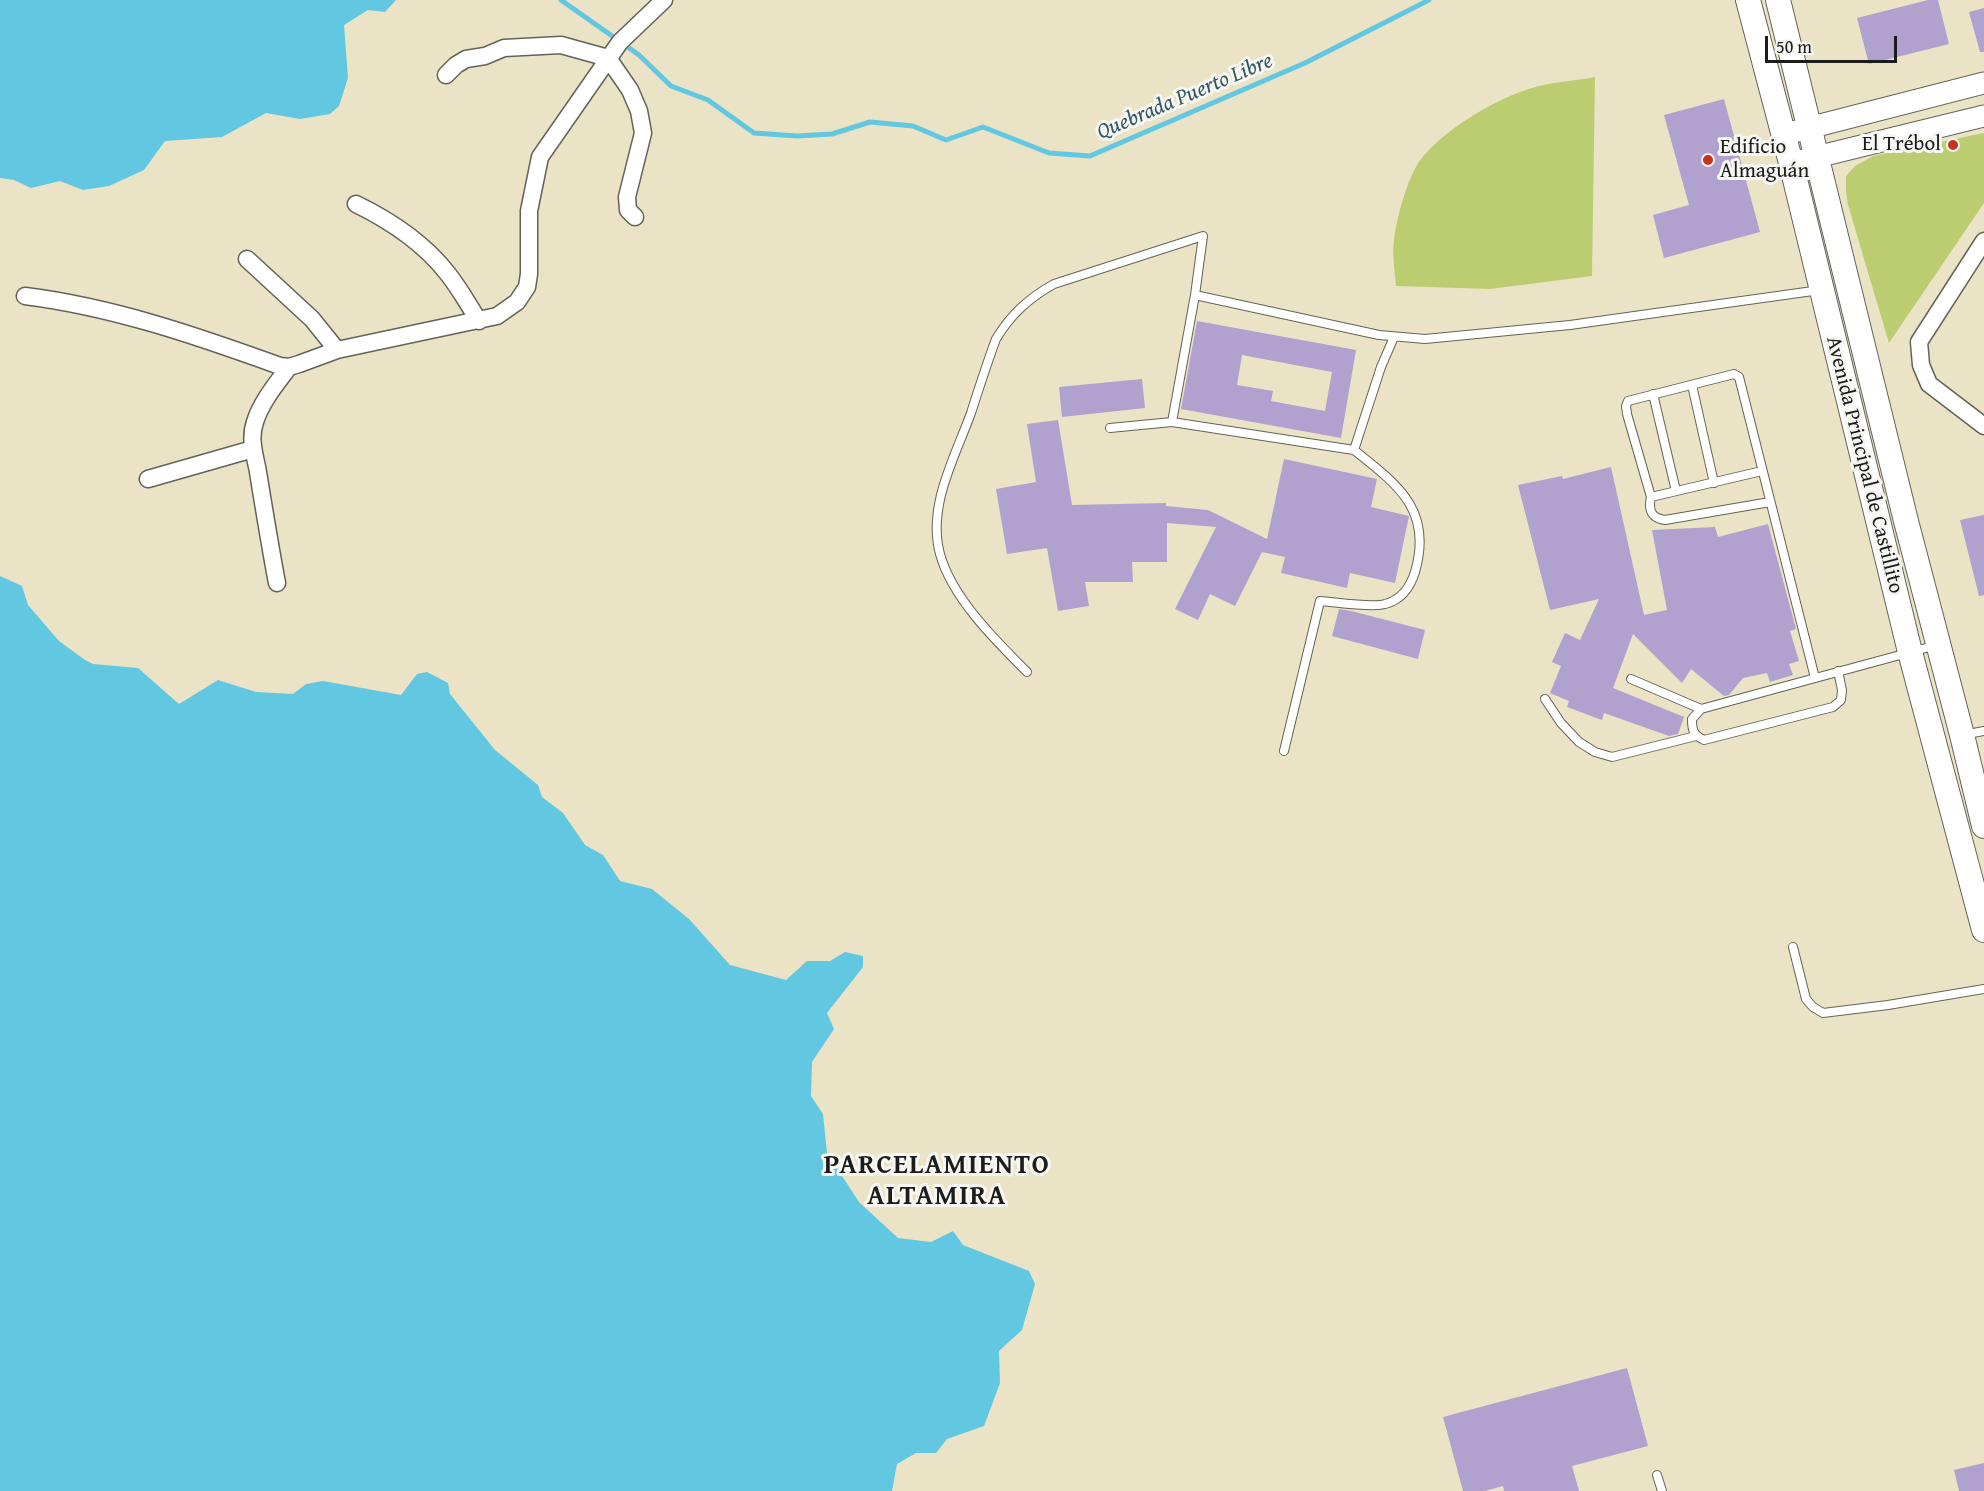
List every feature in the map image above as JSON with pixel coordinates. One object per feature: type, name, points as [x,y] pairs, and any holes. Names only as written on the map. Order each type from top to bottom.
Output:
[{"type":"main road","name":"Avenida Principal de Castillito","points":[[1749,0],[1910,652],[1984,930]]},
{"type":"main road","name":"Avenida Principal de Castillito","points":[[1778,0],[1937,645],[1973,733],[1984,826]]},
{"type":"street","points":[[25,296],[111,311],[289,367],[337,350],[497,316],[512,307],[525,291],[529,274],[529,211],[540,157],[620,42],[664,0]]},
{"type":"street","points":[[446,75],[466,59],[485,56],[504,48],[561,45],[608,58],[630,90],[639,111],[643,133],[627,197],[628,210],[635,217]]},
{"type":"street","points":[[1783,134],[1984,83]]},
{"type":"street","points":[[1791,163],[1984,116]]},
{"type":"street","points":[[356,204],[378,214],[402,230],[434,258],[450,276],[479,321]]},
{"type":"street","points":[[1984,241],[1919,342],[1920,365],[1929,384],[1984,426]]},
{"type":"street","points":[[247,259],[312,319],[337,350]]},
{"type":"street","points":[[1821,289],[1847,285]]},
{"type":"street","points":[[277,583],[252,434],[259,413],[289,367]]},
{"type":"street","points":[[148,479],[253,449]]},
{"type":"lane","points":[[1027,672],[966,604],[940,554],[937,531],[938,509],[945,482],[996,339],[1006,322],[1022,306],[1033,296],[1054,284],[1203,236],[1195,295],[1172,422]]},
{"type":"lane","points":[[1195,295],[1368,333],[1425,339],[1570,325],[1821,289]]},
{"type":"lane","points":[[1354,450],[1381,367],[1394,337]]},
{"type":"lane","points":[[1770,502],[1665,520],[1657,519],[1649,506],[1651,497],[1626,406],[1628,401],[1734,374],[1739,377],[1815,678]]},
{"type":"lane","points":[[1692,384],[1714,483]]},
{"type":"lane","points":[[1653,394],[1676,492]]},
{"type":"lane","points":[[1110,428],[1172,422],[1354,450],[1387,476],[1415,513],[1420,530],[1415,570],[1404,594],[1382,605],[1320,601],[1284,751]]},
{"type":"lane","points":[[1651,497],[1762,471]]},
{"type":"lane","points":[[1838,671],[1842,690],[1841,700],[1833,707],[1704,740],[1696,736],[1692,729],[1692,719],[1701,709],[1838,671],[1937,645]]},
{"type":"lane","points":[[1631,679],[1701,709]]},
{"type":"lane","points":[[1545,699],[1561,723],[1579,742],[1595,752],[1612,757],[1696,736]]},
{"type":"lane","points":[[1793,947],[1806,999],[1823,1013],[1984,989]]},
{"type":"lane","points":[[1657,1475],[1662,1491]]},
{"type":"green space","points":[[1595,77],[1592,276],[1490,289],[1396,286],[1393,246],[1400,210],[1416,167],[1431,148],[1472,116],[1518,93],[1539,86]]},
{"type":"green space","points":[[1984,133],[1984,203],[1889,343],[1848,205],[1846,176],[1855,166],[1873,156]]},
{"type":"water","points":[[0,0],[396,0],[385,12],[368,10],[344,25],[348,78],[339,106],[330,114],[300,119],[266,113],[222,137],[165,141],[144,170],[109,186],[83,190],[60,181],[31,188],[14,180],[0,178]]},
{"type":"water","points":[[0,576],[22,586],[28,605],[59,641],[85,660],[93,664],[138,668],[179,704],[218,680],[256,692],[293,694],[306,684],[323,681],[401,695],[417,674],[427,672],[448,683],[450,694],[495,750],[538,785],[542,797],[563,813],[585,845],[603,855],[620,881],[652,889],[689,919],[730,965],[786,980],[807,961],[830,961],[845,952],[863,956],[863,967],[827,1013],[834,1029],[812,1062],[811,1096],[823,1114],[827,1153],[859,1202],[898,1238],[931,1242],[953,1231],[963,1245],[1029,1271],[1035,1284],[1022,1330],[999,1351],[1000,1383],[984,1426],[947,1439],[936,1453],[916,1453],[897,1464],[892,1491],[0,1491]]},
{"type":"building","points":[[1928,0],[1938,0],[1949,44],[1869,64],[1857,18]]},
{"type":"building","points":[[1984,8],[1984,52],[1980,52],[1969,12]]},
{"type":"building","name":"Edificio Almaguán","points":[[1724,99],[1760,232],[1664,258],[1653,215],[1689,205],[1664,115]]},
{"type":"building","points":[[1197,321],[1356,350],[1341,438],[1181,409]],"holes":[[[1242,355],[1332,372],[1325,411],[1271,401],[1273,391],[1237,385]]]},
{"type":"building","points":[[1142,379],[1145,408],[1062,417],[1059,387]]},
{"type":"building","points":[[1058,420],[1072,505],[1166,503],[1166,506],[1208,510],[1267,539],[1284,459],[1377,479],[1371,507],[1409,516],[1395,583],[1350,573],[1347,588],[1281,573],[1285,557],[1262,552],[1235,606],[1210,594],[1198,620],[1175,609],[1216,527],[1167,523],[1167,562],[1132,562],[1133,582],[1085,582],[1089,606],[1058,611],[1047,548],[1007,554],[996,489],[1036,482],[1027,424]]},
{"type":"building","points":[[1611,467],[1644,615],[1667,610],[1652,530],[1715,527],[1718,537],[1768,524],[1796,629],[1790,631],[1799,661],[1789,664],[1793,675],[1770,682],[1767,673],[1743,678],[1729,695],[1724,696],[1691,669],[1682,683],[1633,634],[1613,688],[1684,717],[1678,734],[1669,736],[1604,713],[1602,720],[1567,707],[1569,701],[1550,693],[1561,666],[1552,662],[1565,633],[1580,640],[1599,599],[1550,610],[1518,485],[1562,476],[1563,479]]},
{"type":"building","points":[[1984,515],[1984,595],[1979,596],[1960,520]]},
{"type":"building","points":[[1339,609],[1425,630],[1418,659],[1332,636]]},
{"type":"building","points":[[1627,1368],[1648,1446],[1572,1466],[1579,1491],[1504,1491],[1503,1486],[1485,1491],[1463,1491],[1443,1417]]},
{"type":"building","points":[[1984,1463],[1984,1491],[1959,1491],[1954,1470]]},
{"type":"waterway","name":"Quebrada Puerto Libre","points":[[561,0],[639,55],[671,86],[708,100],[754,133],[797,136],[832,134],[870,122],[913,126],[946,140],[983,127],[1049,153],[1090,156],[1305,63],[1429,0]]},
{"type":"place","name":"El Trébol","points":[[1953,145]]},
{"type":"place","name":"Edificio Almaguán","points":[[1708,160]]},
{"type":"district","name":"PARCELAMIENTO ALTAMIRA","points":[[937,1182]]}]
